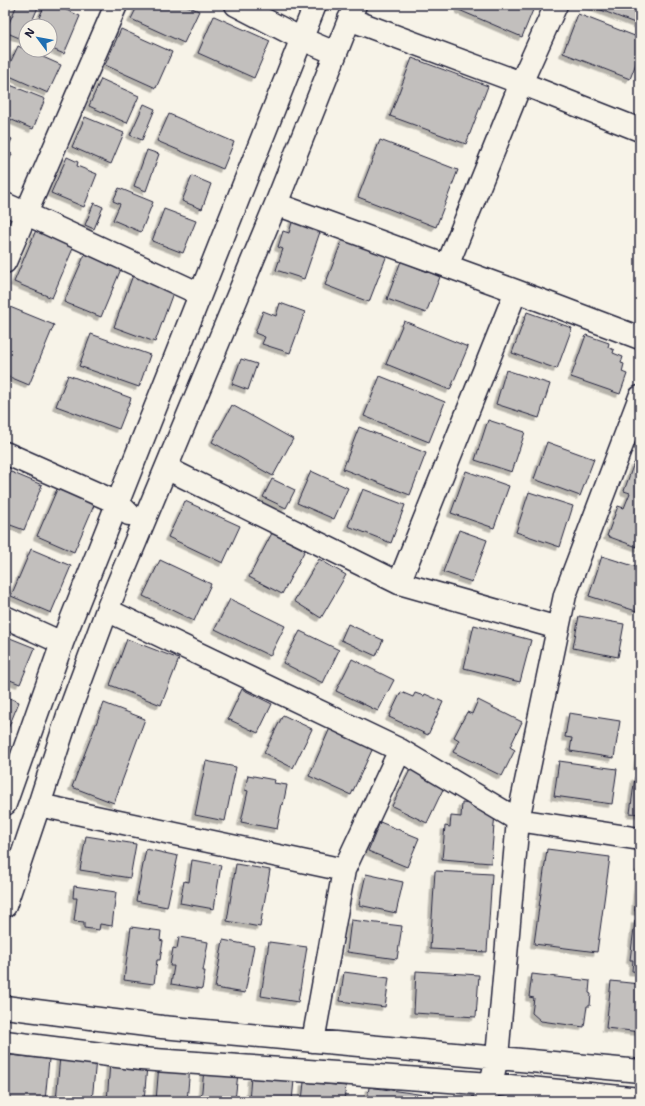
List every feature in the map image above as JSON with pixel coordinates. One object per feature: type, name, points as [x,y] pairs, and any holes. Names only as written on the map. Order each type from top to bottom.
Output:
[{"type":"street","points":[[5,262],[116,5]]},
{"type":"street","points":[[236,5],[302,39],[335,52]]},
{"type":"street","points":[[5,804],[10,772],[315,5]]},
{"type":"street","points":[[447,266],[521,83],[556,5]]},
{"type":"street","points":[[5,906],[40,805],[68,716],[107,610],[276,204],[352,12],[521,83],[640,130]]},
{"type":"street","points":[[5,204],[200,294]]},
{"type":"street","points":[[276,204],[516,291],[640,338]]},
{"type":"street","points":[[399,583],[516,291]]},
{"type":"street","points":[[487,1092],[496,1057],[518,820],[565,594],[640,397]]},
{"type":"street","points":[[5,453],[118,503],[142,527]]},
{"type":"street","points":[[166,468],[399,583],[558,628]]},
{"type":"street","points":[[107,610],[400,750],[518,820],[640,839]]},
{"type":"street","points":[[5,617],[62,643]]},
{"type":"street","points":[[313,1040],[344,870],[400,750]]},
{"type":"street","points":[[40,805],[344,870]]},
{"type":"street","points":[[5,1007],[162,1027],[640,1071]]},
{"type":"street","points":[[5,1042],[141,1059],[487,1092],[640,1099]]},
{"type":"building","points":[[17,5],[39,5],[33,18],[18,18],[18,37],[5,32]]},
{"type":"building","points":[[45,5],[55,5],[80,16],[64,54],[58,51],[58,18],[39,18]]},
{"type":"building","points":[[138,5],[185,5],[199,11],[184,43],[131,19]]},
{"type":"building","points":[[461,5],[535,5],[522,37],[459,10]]},
{"type":"building","points":[[588,5],[640,5],[640,25]]},
{"type":"building","points":[[578,14],[640,38],[640,53],[630,79],[563,53]]},
{"type":"building","points":[[214,16],[270,41],[254,78],[198,53]]},
{"type":"building","points":[[121,29],[172,52],[156,88],[105,65]]},
{"type":"building","points":[[18,46],[18,58],[45,58],[61,65],[48,93],[5,74]]},
{"type":"building","points":[[412,58],[488,86],[466,144],[390,116]]},
{"type":"building","points":[[101,79],[139,96],[127,123],[89,106]]},
{"type":"building","points":[[5,83],[45,99],[33,129],[5,117]]},
{"type":"building","points":[[144,104],[155,109],[142,140],[130,135]]},
{"type":"building","points":[[169,114],[234,142],[223,169],[157,141]]},
{"type":"building","points":[[85,117],[124,133],[111,164],[72,147]]},
{"type":"building","points":[[5,136],[12,139],[6,151],[12,154],[5,170]]},
{"type":"building","points":[[380,140],[458,170],[436,227],[358,197]]},
{"type":"building","points":[[147,150],[159,154],[146,191],[134,186]]},
{"type":"building","points":[[67,157],[78,162],[77,166],[97,174],[84,207],[51,193]]},
{"type":"building","points":[[192,176],[211,184],[202,209],[182,201]]},
{"type":"building","points":[[119,188],[153,202],[141,232],[113,220],[120,204],[113,201]]},
{"type":"building","points":[[94,203],[103,207],[94,229],[85,225]]},
{"type":"building","points":[[164,209],[196,221],[183,253],[152,241]]},
{"type":"building","points":[[293,219],[321,229],[304,279],[276,270],[283,249],[278,247],[283,231],[289,233]]},
{"type":"building","points":[[36,230],[74,246],[52,298],[14,282]]},
{"type":"building","points":[[343,238],[387,255],[369,302],[325,285]]},
{"type":"building","points":[[85,254],[121,269],[101,317],[64,302]]},
{"type":"building","points":[[401,261],[440,277],[426,313],[387,299]]},
{"type":"building","points":[[133,275],[174,290],[155,342],[114,327]]},
{"type":"building","points":[[280,303],[305,312],[290,353],[262,344],[265,337],[255,333],[263,311],[276,316]]},
{"type":"building","points":[[5,305],[54,325],[29,385],[5,375]]},
{"type":"building","points":[[527,312],[572,328],[557,369],[512,353]]},
{"type":"building","points":[[404,321],[468,347],[450,390],[386,364]]},
{"type":"building","points":[[91,334],[150,355],[139,387],[79,366]]},
{"type":"building","points":[[586,335],[609,343],[608,347],[614,350],[613,353],[623,357],[621,363],[624,364],[622,372],[627,374],[620,394],[571,377]]},
{"type":"building","points":[[241,359],[257,364],[248,390],[232,384]]},
{"type":"building","points":[[506,370],[550,384],[539,418],[496,404]]},
{"type":"building","points":[[68,375],[131,398],[119,429],[56,406]]},
{"type":"building","points":[[380,376],[445,402],[429,442],[364,416]]},
{"type":"building","points":[[232,405],[293,439],[273,476],[212,442]]},
{"type":"building","points":[[488,420],[525,432],[512,472],[475,460]]},
{"type":"building","points":[[359,427],[426,453],[410,495],[343,469]]},
{"type":"building","points":[[547,442],[594,459],[580,496],[534,479]]},
{"type":"building","points":[[634,463],[640,466],[640,548],[607,536],[618,506],[624,508],[630,493],[624,491]]},
{"type":"building","points":[[311,471],[348,488],[334,519],[297,503]]},
{"type":"building","points":[[466,471],[509,486],[494,528],[451,513]]},
{"type":"building","points":[[11,472],[42,485],[24,530],[5,523],[5,487]]},
{"type":"building","points":[[272,479],[295,490],[286,508],[263,497]]},
{"type":"building","points":[[58,487],[95,503],[74,552],[37,536]]},
{"type":"building","points":[[363,489],[405,505],[391,543],[348,526]]},
{"type":"building","points":[[529,492],[573,506],[560,547],[516,532]]},
{"type":"building","points":[[185,501],[240,526],[223,563],[168,537]]},
{"type":"building","points":[[459,530],[487,540],[472,582],[443,572]]},
{"type":"building","points":[[272,533],[305,550],[282,594],[249,577]]},
{"type":"building","points":[[5,545],[9,547],[5,555]]},
{"type":"building","points":[[31,549],[71,566],[51,613],[11,596]]},
{"type":"building","points":[[602,556],[640,568],[640,598],[636,611],[589,596]]},
{"type":"building","points":[[319,559],[346,575],[321,618],[294,601]]},
{"type":"building","points":[[160,560],[211,584],[194,621],[143,596]]},
{"type":"building","points":[[230,599],[285,626],[270,656],[215,629]]},
{"type":"building","points":[[579,616],[624,624],[618,657],[573,648]]},
{"type":"building","points":[[348,624],[383,640],[376,656],[341,640]]},
{"type":"building","points":[[474,625],[531,640],[520,682],[464,668]]},
{"type":"building","points":[[300,631],[339,650],[323,683],[283,663]]},
{"type":"building","points":[[5,636],[35,648],[20,684],[5,678]]},
{"type":"building","points":[[127,639],[179,659],[161,705],[110,685]]},
{"type":"building","points":[[352,659],[394,680],[378,711],[336,691]]},
{"type":"building","points":[[242,689],[272,704],[258,733],[228,719]]},
{"type":"building","points":[[401,692],[413,697],[415,693],[424,696],[425,694],[443,702],[428,735],[389,717]]},
{"type":"building","points":[[5,696],[19,702],[5,736]]},
{"type":"building","points":[[478,700],[522,722],[510,747],[515,750],[502,776],[453,752],[459,740],[454,737],[467,712],[472,714]]},
{"type":"building","points":[[104,703],[145,719],[114,803],[72,787]]},
{"type":"building","points":[[569,713],[620,721],[614,758],[570,751],[572,738],[565,737]]},
{"type":"building","points":[[283,715],[312,729],[293,768],[264,753]]},
{"type":"building","points":[[330,728],[373,748],[351,795],[309,776]]},
{"type":"building","points":[[640,745],[640,766],[637,766]]},
{"type":"building","points":[[206,761],[236,767],[225,821],[195,815]]},
{"type":"building","points":[[559,761],[617,769],[612,804],[554,796]]},
{"type":"building","points":[[411,768],[445,785],[427,823],[392,806]]},
{"type":"building","points":[[248,775],[275,780],[274,783],[287,785],[277,829],[241,822],[248,791],[245,790]]},
{"type":"building","points":[[635,777],[640,777],[640,814],[630,813]]},
{"type":"building","points":[[462,803],[483,805],[495,812],[491,863],[442,859],[445,826],[450,827],[451,816],[461,817]]},
{"type":"building","points":[[380,822],[419,838],[407,867],[368,851]]},
{"type":"building","points":[[86,836],[136,844],[130,878],[80,870]]},
{"type":"building","points":[[146,849],[178,856],[167,907],[136,901]]},
{"type":"building","points":[[547,849],[610,857],[597,952],[534,944]]},
{"type":"building","points":[[192,860],[221,865],[214,909],[180,903],[184,881],[189,882]]},
{"type":"building","points":[[236,864],[270,870],[260,927],[227,921]]},
{"type":"building","points":[[640,867],[640,912],[635,911]]},
{"type":"building","points":[[435,871],[492,874],[487,952],[430,949]]},
{"type":"building","points":[[366,874],[403,882],[396,913],[359,905]]},
{"type":"building","points":[[74,886],[116,892],[112,926],[100,924],[99,930],[84,928],[84,922],[74,921],[77,898],[73,898]]},
{"type":"building","points":[[351,920],[402,926],[397,959],[347,952]]},
{"type":"building","points":[[635,920],[640,921],[640,972],[632,971],[633,960],[630,960]]},
{"type":"building","points":[[131,927],[161,931],[160,940],[163,941],[160,960],[157,960],[154,984],[124,980]]},
{"type":"building","points":[[179,937],[208,942],[203,971],[205,971],[202,989],[171,984],[174,966],[170,966],[173,948],[177,949]]},
{"type":"building","points":[[223,940],[254,946],[245,993],[215,988]]},
{"type":"building","points":[[269,942],[307,947],[298,1002],[261,996]]},
{"type":"building","points":[[416,971],[479,975],[476,1017],[414,1013]]},
{"type":"building","points":[[344,972],[389,978],[385,1007],[340,1001]]},
{"type":"building","points":[[532,974],[590,981],[590,1006],[587,1006],[584,1027],[541,1021],[532,1013],[534,998],[529,997]]},
{"type":"building","points":[[611,981],[640,984],[640,1032],[606,1028]]},
{"type":"building","points":[[10,1055],[49,1059],[45,1101],[5,1101]]},
{"type":"building","points":[[60,1056],[96,1059],[92,1101],[56,1101]]},
{"type":"building","points":[[110,1063],[147,1066],[144,1101],[107,1101]]},
{"type":"building","points":[[159,1064],[190,1067],[187,1101],[156,1101]]},
{"type":"building","points":[[204,1069],[238,1073],[235,1101],[201,1101]]},
{"type":"building","points":[[251,1077],[294,1080],[292,1101],[249,1101]]},
{"type":"building","points":[[304,1082],[346,1086],[344,1101],[302,1101]]},
{"type":"building","points":[[369,1087],[439,1097],[439,1101],[367,1101]]}]
